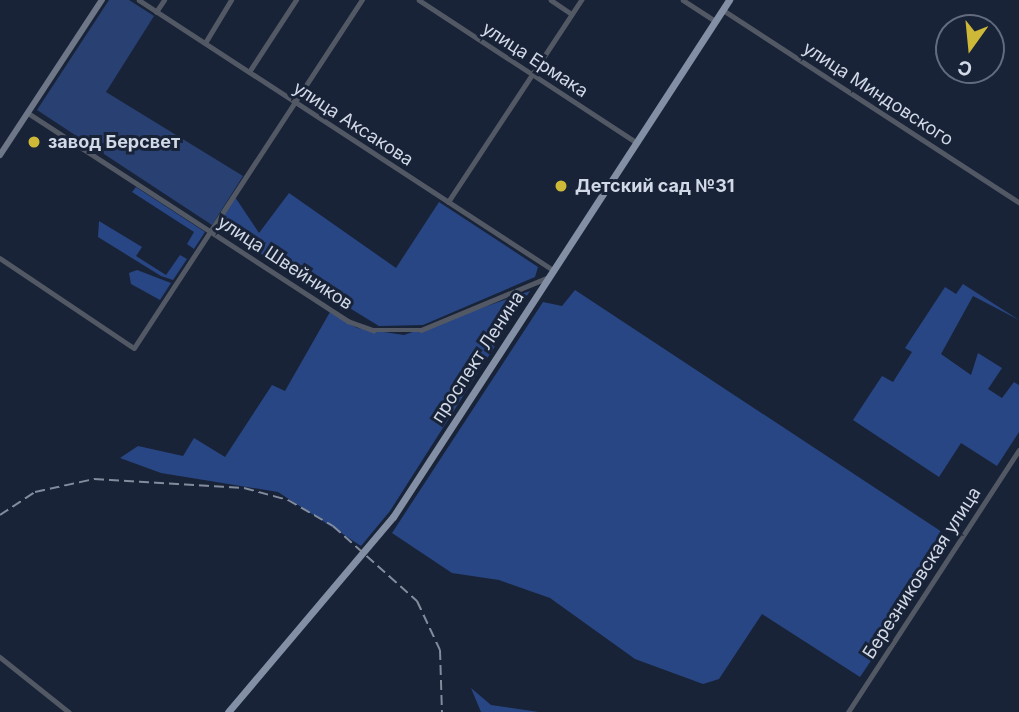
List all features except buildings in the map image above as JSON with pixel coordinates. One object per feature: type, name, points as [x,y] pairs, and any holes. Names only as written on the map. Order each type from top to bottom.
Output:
[{"type":"main road","points":[[0,155],[102,0]]},
{"type":"main road","name":"проспект Ленина","points":[[228,712],[393,517],[729,0]]},
{"type":"street","name":"улица Аксакова","points":[[139,0],[552,273]]},
{"type":"street","points":[[156,12],[164,0]]},
{"type":"street","points":[[205,43],[231,0]]},
{"type":"street","points":[[249,72],[296,0]]},
{"type":"street","points":[[0,258],[134,348],[362,0]]},
{"type":"street","name":"улица Ермака","points":[[419,0],[636,143]]},
{"type":"street","points":[[551,0],[572,14]]},
{"type":"street","points":[[448,202],[581,0]]},
{"type":"street","points":[[683,0],[715,21]]},
{"type":"street","name":"улица Миндовского","points":[[723,10],[1019,202]]},
{"type":"street","name":"улица Швейников","points":[[28,113],[210,232],[373,330],[421,330],[552,273]]},
{"type":"street","name":"Березниковская улица","points":[[848,712],[1019,450]]},
{"type":"street","points":[[0,657],[69,712]]},
{"type":"shaded area","points":[[109,0],[129,0],[154,16],[106,92],[243,176],[212,225],[37,110]]},
{"type":"shaded area","points":[[136,187],[205,232],[194,249],[187,244],[194,232],[132,192]]},
{"type":"shaded area","points":[[289,193],[396,268],[439,202],[538,267],[535,277],[423,325],[379,326],[217,227],[235,197],[259,233]]},
{"type":"shaded area","points":[[99,221],[142,247],[136,256],[166,275],[180,255],[187,259],[173,280],[161,276],[98,237]]},
{"type":"shaded area","points":[[137,270],[171,283],[160,300],[131,284],[129,273]]},
{"type":"shaded area","points":[[963,284],[1019,320],[973,296],[941,354],[971,375],[978,353],[1002,368],[988,389],[1002,398],[1014,382],[1019,385],[1019,432],[997,466],[961,443],[939,477],[853,420],[882,376],[893,382],[912,352],[905,348],[945,287],[956,294]]},
{"type":"shaded area","points":[[575,290],[945,534],[908,590],[913,598],[860,677],[762,614],[719,679],[703,684],[635,659],[550,598],[499,580],[452,573],[392,533],[543,302],[562,306]]},
{"type":"shaded area","points":[[530,291],[390,511],[361,546],[278,492],[161,473],[120,458],[138,446],[183,456],[194,438],[225,457],[272,385],[285,391],[330,312],[357,328],[404,335]]},
{"type":"shaded area","points":[[471,688],[491,705],[539,712],[481,712]]},
{"type":"railway","points":[[0,515],[35,492],[94,479],[244,488],[288,500],[333,526],[417,601],[440,650],[442,712]]},
{"type":"place","name":"завод Берсвет","points":[[34,142]]},
{"type":"place","name":"Детский сад №31","points":[[561,186]]}]
